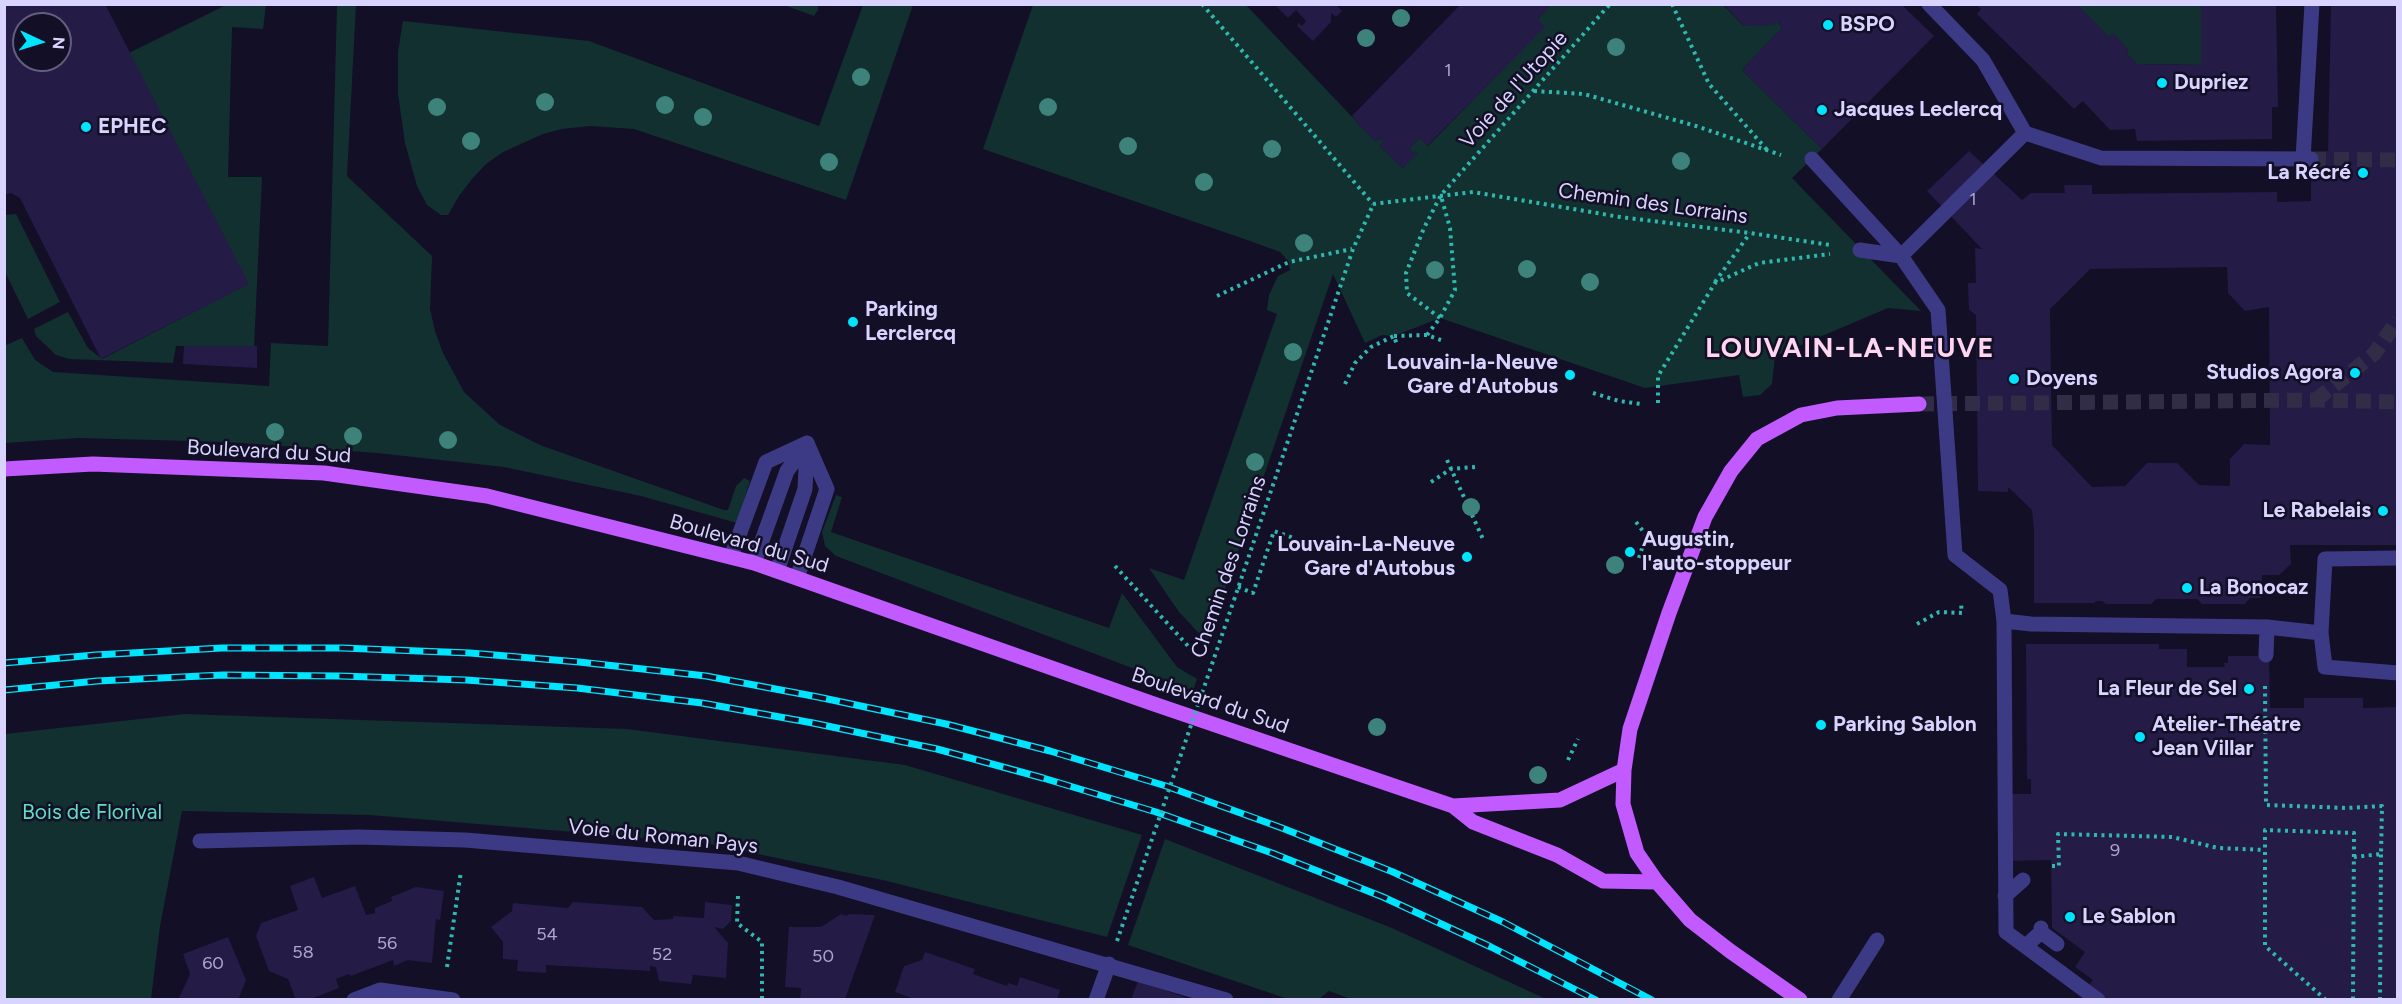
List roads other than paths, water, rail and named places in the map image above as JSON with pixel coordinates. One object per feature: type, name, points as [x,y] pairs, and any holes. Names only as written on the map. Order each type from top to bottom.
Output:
[{"type":"main road","points":[[1800,999],[1730,951],[1690,920],[1637,853],[1623,804],[1624,770],[1630,729],[1672,602],[1705,517],[1731,471],[1757,439],[1801,415],[1837,408],[1919,404]]},
{"type":"main road","name":"Boulevard du Sud","points":[[4,470],[93,464],[324,473],[487,496],[754,563],[1162,707],[1453,806],[1473,822],[1557,855],[1603,881],[1658,882]]},
{"type":"main road","name":"Boulevard du Sud","points":[[1453,806],[1560,800],[1624,770]]},
{"type":"street","points":[[1929,4],[1983,60],[2025,133],[2101,158],[2307,159],[2312,4]]},
{"type":"street","points":[[1901,256],[2025,133]]},
{"type":"street","points":[[1812,159],[1901,256],[1938,310],[1955,555],[2000,590],[2004,621],[2006,932],[2098,999]]},
{"type":"street","points":[[1860,250],[1901,256]]},
{"type":"street","points":[[731,557],[766,462],[807,443]]},
{"type":"street","points":[[754,563],[787,471],[807,443]]},
{"type":"street","points":[[777,571],[805,489],[807,443]]},
{"type":"street","points":[[796,578],[827,489],[807,443]]},
{"type":"street","points":[[2397,558],[2325,559],[2321,633],[2325,667],[2397,673]]},
{"type":"street","points":[[2004,621],[2031,624],[2268,627],[2321,633]]},
{"type":"street","points":[[2265,655],[2268,627]]},
{"type":"street","name":"Voie du Roman Pays","points":[[200,842],[360,837],[465,840],[738,864],[838,886],[1226,999]]},
{"type":"street","points":[[2005,896],[2023,880]]},
{"type":"street","points":[[2026,946],[2041,930],[2057,944]]},
{"type":"street","points":[[1839,999],[1877,940]]},
{"type":"street","points":[[1096,999],[1109,964]]},
{"type":"street","points":[[354,999],[380,990],[447,999]]},
{"type":"tunnel","points":[[2311,159],[2398,160]]},
{"type":"tunnel","points":[[2316,400],[2374,354],[2398,320]]},
{"type":"tunnel","points":[[1919,404],[2316,400],[2398,402]]},
{"type":"railway","points":[[4,663],[222,648],[342,648],[470,653],[706,676],[818,697],[946,724],[1050,751],[1166,786],[1282,828],[1393,872],[1503,922],[1652,1000]]},
{"type":"railway","points":[[4,690],[97,681],[223,675],[466,680],[577,688],[702,703],[813,723],[937,749],[1043,778],[1156,812],[1272,853],[1383,897],[1491,947],[1596,1000]]},
{"type":"place","name":"BSPO","points":[[1828,25]]},
{"type":"place","name":"Dupriez","points":[[2162,83]]},
{"type":"place","name":"Jacques Leclercq","points":[[1822,110]]},
{"type":"place","name":"EPHEC","points":[[86,127]]},
{"type":"place","name":"La Récré","points":[[2363,173]]},
{"type":"place","name":"Parking Lerclercq","points":[[853,322]]},
{"type":"place","name":"Studios Agora","points":[[2355,373]]},
{"type":"place","name":"Louvain-la-Neuve Gare d'Autobus","points":[[1570,375]]},
{"type":"place","name":"Doyens","points":[[2014,379]]},
{"type":"place","name":"Le Rabelais","points":[[2383,511]]},
{"type":"place","name":"Augustin, l'auto-stoppeur","points":[[1630,552]]},
{"type":"place","name":"Louvain-La-Neuve Gare d'Autobus","points":[[1467,557]]},
{"type":"place","name":"La Bonocaz","points":[[2187,588]]},
{"type":"place","name":"La Fleur de Sel","points":[[2249,689]]},
{"type":"place","name":"Parking Sablon","points":[[1821,725]]},
{"type":"place","name":"Atelier-Théatre Jean Villar","points":[[2140,737]]},
{"type":"place","name":"Le Sablon","points":[[2070,917]]},
{"type":"district","name":"LOUVAIN-LA-NEUVE","points":[[1850,349]]},
{"type":"park label","name":"Bois de Florival","points":[[92,813]]}]
